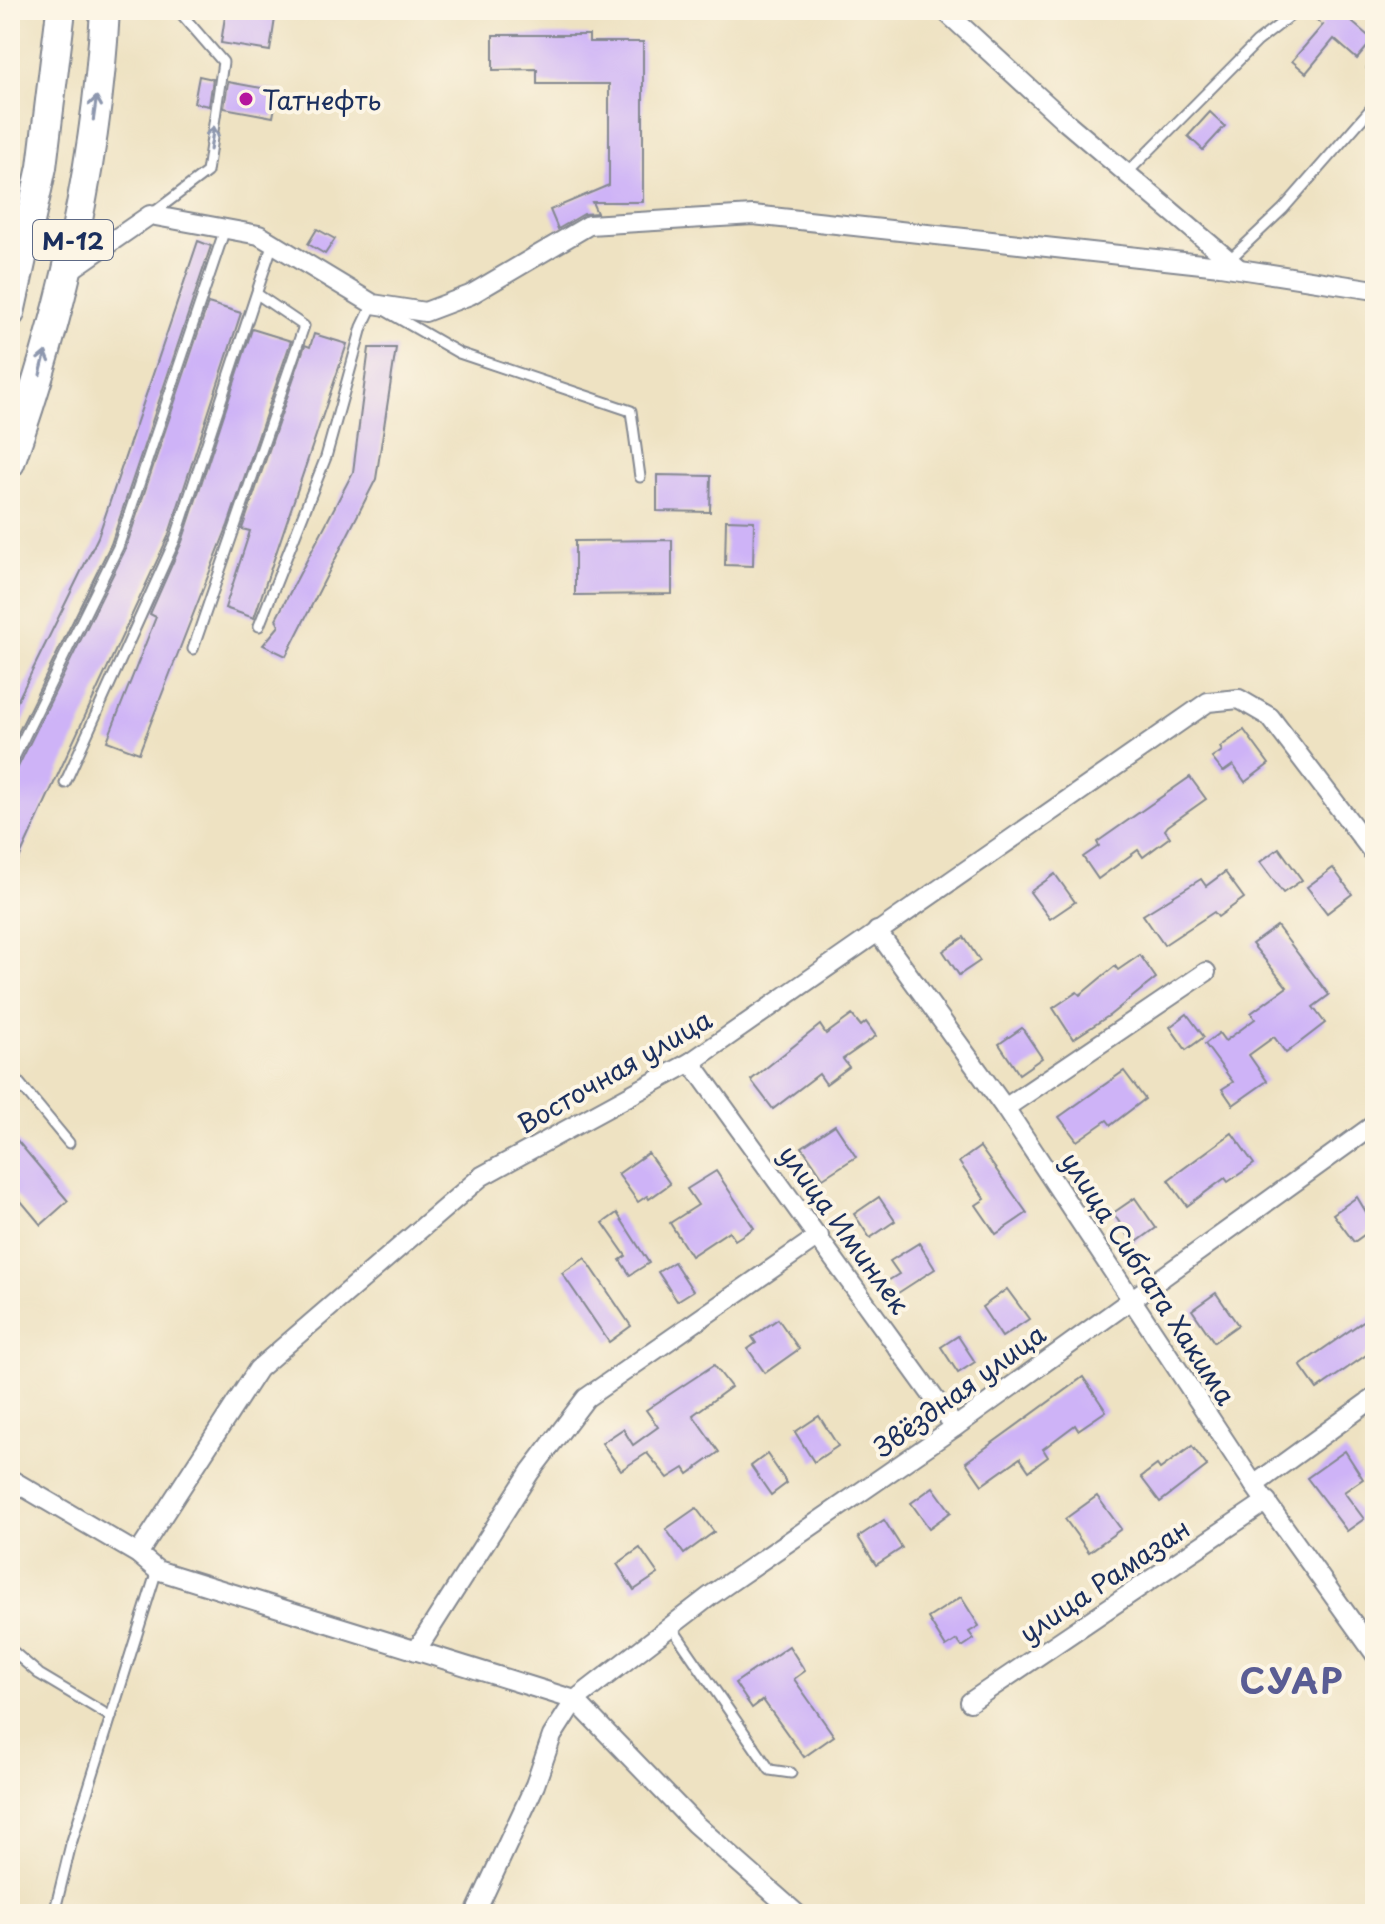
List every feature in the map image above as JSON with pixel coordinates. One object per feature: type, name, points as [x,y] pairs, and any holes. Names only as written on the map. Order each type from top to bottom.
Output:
[{"type":"main road","name":"М-12","points":[[10,313],[42,167],[61,10]]},
{"type":"main road","name":"М-12","points":[[10,463],[35,393],[66,273],[86,174],[105,10]]},
{"type":"street","points":[[944,10],[1234,264]]},
{"type":"street","points":[[66,273],[150,215],[259,235],[373,304],[425,312],[470,295],[589,225],[753,215],[1234,264],[1375,290]]},
{"type":"street","name":"Восточная улица","points":[[138,1554],[258,1369],[482,1176],[691,1062],[1208,702],[1239,699],[1270,717],[1375,855]]},
{"type":"street","name":"улица Сибгата Хакима","points":[[877,931],[1005,1108],[1254,1485],[1375,1654]]},
{"type":"street","points":[[1005,1108],[1206,972]]},
{"type":"street","name":"улица Иминлек","points":[[691,1062],[955,1427]]},
{"type":"street","name":"Звёздная улица","points":[[475,1914],[535,1785],[552,1736],[575,1700],[670,1625],[955,1427],[1131,1297],[1375,1124]]},
{"type":"street","points":[[416,1651],[530,1472],[586,1398],[819,1236]]},
{"type":"street","points":[[1254,1485],[1375,1397]]},
{"type":"street","points":[[10,1479],[138,1554],[157,1570],[575,1700],[695,1824],[797,1914]]},
{"type":"street","name":"улица Рамазан","points":[[970,1702],[1267,1501]]},
{"type":"lane","points":[[150,215],[207,172],[223,62],[178,10]]},
{"type":"lane","points":[[1127,173],[1257,42],[1298,10]]},
{"type":"lane","points":[[1234,264],[1375,104]]},
{"type":"lane","points":[[10,766],[118,547],[225,229]]},
{"type":"lane","points":[[65,783],[175,540],[273,243]]},
{"type":"lane","points":[[193,649],[304,326],[257,294]]},
{"type":"lane","points":[[259,626],[326,457],[362,327],[373,304],[459,353],[631,411],[640,477]]},
{"type":"lane","points":[[10,1072],[69,1143]]},
{"type":"lane","points":[[54,1914],[71,1844],[157,1570]]},
{"type":"lane","points":[[670,1625],[770,1770],[791,1773]]},
{"type":"lane","points":[[10,1649],[39,1674],[111,1717]]},
{"type":"building","points":[[226,10],[276,12],[270,51],[221,43]]},
{"type":"building","points":[[1327,10],[1338,10],[1373,40],[1357,59],[1334,39],[1306,73],[1292,61],[1323,25],[1317,21]]},
{"type":"building","points":[[493,35],[589,35],[589,42],[643,42],[643,202],[592,202],[597,213],[584,214],[558,229],[550,210],[609,185],[609,84],[537,84],[537,69],[493,70]]},
{"type":"building","points":[[199,76],[213,79],[209,106],[194,103]]},
{"type":"building","points":[[228,82],[278,91],[273,117],[224,108]]},
{"type":"building","points":[[1210,112],[1225,126],[1203,150],[1188,136]]},
{"type":"building","points":[[317,229],[335,239],[325,254],[308,244]]},
{"type":"building","points":[[198,241],[211,246],[111,544],[10,749],[10,716],[98,537]]},
{"type":"building","points":[[208,303],[241,313],[168,537],[10,878],[10,773],[17,769],[125,550]]},
{"type":"building","points":[[252,329],[291,341],[228,525],[139,753],[107,741],[156,617],[150,614],[182,542]]},
{"type":"building","points":[[314,334],[347,344],[254,618],[225,608],[250,531],[242,529],[305,345],[310,347]]},
{"type":"building","points":[[369,348],[396,348],[376,479],[286,656],[263,645],[279,626],[276,619],[353,472]]},
{"type":"building","points":[[657,475],[711,476],[710,512],[657,511]]},
{"type":"building","points":[[726,520],[754,521],[753,566],[725,565]]},
{"type":"building","points":[[672,540],[672,594],[575,595],[575,541]]},
{"type":"building","points":[[1244,730],[1269,764],[1245,782],[1233,765],[1223,772],[1212,758],[1222,751],[1220,747]]},
{"type":"building","points":[[1190,777],[1206,799],[1168,826],[1165,830],[1170,837],[1143,857],[1138,850],[1098,879],[1083,857],[1099,846],[1097,842]]},
{"type":"building","points":[[1279,848],[1302,880],[1283,893],[1260,862]]},
{"type":"building","points":[[1333,868],[1352,894],[1327,913],[1307,887]]},
{"type":"building","points":[[1225,872],[1244,898],[1218,917],[1214,912],[1164,945],[1143,915],[1201,879],[1206,886]]},
{"type":"building","points":[[1055,874],[1075,902],[1050,919],[1030,892]]},
{"type":"building","points":[[1277,926],[1329,995],[1313,1007],[1325,1023],[1286,1053],[1274,1037],[1249,1055],[1267,1081],[1233,1105],[1222,1089],[1233,1082],[1205,1044],[1219,1033],[1225,1041],[1255,1019],[1251,1013],[1287,987],[1252,944]]},
{"type":"building","points":[[964,937],[980,961],[959,975],[943,951]]},
{"type":"building","points":[[1140,955],[1156,978],[1110,1015],[1073,1039],[1053,1008],[1077,992],[1080,995],[1115,966],[1118,970]]},
{"type":"building","points":[[1187,1014],[1204,1037],[1186,1050],[1170,1027]]},
{"type":"building","points":[[852,1015],[861,1026],[866,1022],[876,1036],[843,1059],[849,1067],[826,1084],[819,1074],[773,1109],[751,1080],[820,1025],[826,1034]]},
{"type":"building","points":[[1022,1028],[1042,1058],[1019,1074],[999,1044]]},
{"type":"building","points":[[1124,1071],[1145,1099],[1111,1125],[1107,1120],[1077,1141],[1059,1117]]},
{"type":"building","points":[[835,1125],[856,1157],[823,1178],[802,1147]]},
{"type":"building","points":[[10,1132],[68,1201],[41,1225],[10,1188]]},
{"type":"building","points":[[1232,1133],[1254,1164],[1228,1182],[1225,1178],[1187,1206],[1168,1180]]},
{"type":"building","points":[[980,1147],[1027,1213],[996,1234],[976,1205],[985,1199],[959,1162]]},
{"type":"building","points":[[648,1153],[670,1184],[649,1199],[647,1196],[638,1202],[618,1174]]},
{"type":"building","points":[[716,1171],[754,1228],[735,1240],[729,1231],[691,1256],[670,1223],[698,1205],[687,1189]]},
{"type":"building","points":[[879,1197],[895,1221],[870,1238],[854,1214]]},
{"type":"building","points":[[1357,1197],[1375,1227],[1354,1242],[1333,1214]]},
{"type":"building","points":[[1135,1198],[1156,1228],[1134,1244],[1113,1213]]},
{"type":"building","points":[[617,1213],[649,1263],[630,1275],[620,1260],[626,1256],[603,1223]]},
{"type":"building","points":[[919,1243],[935,1269],[895,1295],[886,1282],[899,1274],[890,1261]]},
{"type":"building","points":[[585,1258],[631,1326],[609,1342],[562,1273]]},
{"type":"building","points":[[674,1262],[693,1291],[677,1301],[658,1272]]},
{"type":"building","points":[[1007,1289],[1029,1319],[1002,1337],[982,1307]]},
{"type":"building","points":[[1216,1293],[1238,1325],[1214,1342],[1192,1310]]},
{"type":"building","points":[[1375,1313],[1375,1349],[1317,1389],[1300,1365]]},
{"type":"building","points":[[778,1319],[799,1349],[765,1373],[748,1349],[756,1343],[752,1337]]},
{"type":"building","points":[[958,1336],[975,1362],[958,1373],[941,1347]]},
{"type":"building","points":[[714,1365],[731,1387],[693,1415],[719,1452],[688,1474],[684,1468],[668,1478],[647,1453],[621,1470],[602,1443],[623,1429],[633,1445],[658,1427],[646,1410]]},
{"type":"building","points":[[1083,1377],[1106,1411],[1078,1430],[1075,1425],[1043,1449],[1048,1457],[1029,1471],[1020,1458],[982,1485],[966,1462]]},
{"type":"building","points":[[819,1416],[838,1446],[814,1462],[795,1432]]},
{"type":"building","points":[[1192,1446],[1207,1466],[1160,1502],[1141,1477],[1157,1465],[1160,1469]]},
{"type":"building","points":[[1345,1451],[1363,1479],[1344,1492],[1364,1519],[1347,1531],[1307,1478]]},
{"type":"building","points":[[767,1454],[787,1483],[771,1495],[751,1466]]},
{"type":"building","points":[[933,1487],[951,1512],[929,1528],[911,1503]]},
{"type":"building","points":[[1097,1496],[1121,1529],[1089,1552],[1065,1519]]},
{"type":"building","points":[[696,1508],[714,1532],[684,1554],[666,1529]]},
{"type":"building","points":[[884,1520],[902,1548],[876,1565],[858,1537]]},
{"type":"building","points":[[640,1548],[658,1574],[634,1590],[617,1564]]},
{"type":"building","points":[[961,1597],[979,1626],[969,1632],[974,1639],[962,1647],[957,1640],[946,1647],[928,1618]]},
{"type":"building","points":[[789,1646],[805,1671],[794,1679],[834,1736],[804,1757],[763,1700],[752,1708],[735,1683]]},
{"type":"place","name":"Татнефть","points":[[246,99]]},
{"type":"district","name":"СУАР","points":[[1292,1680]]}]
